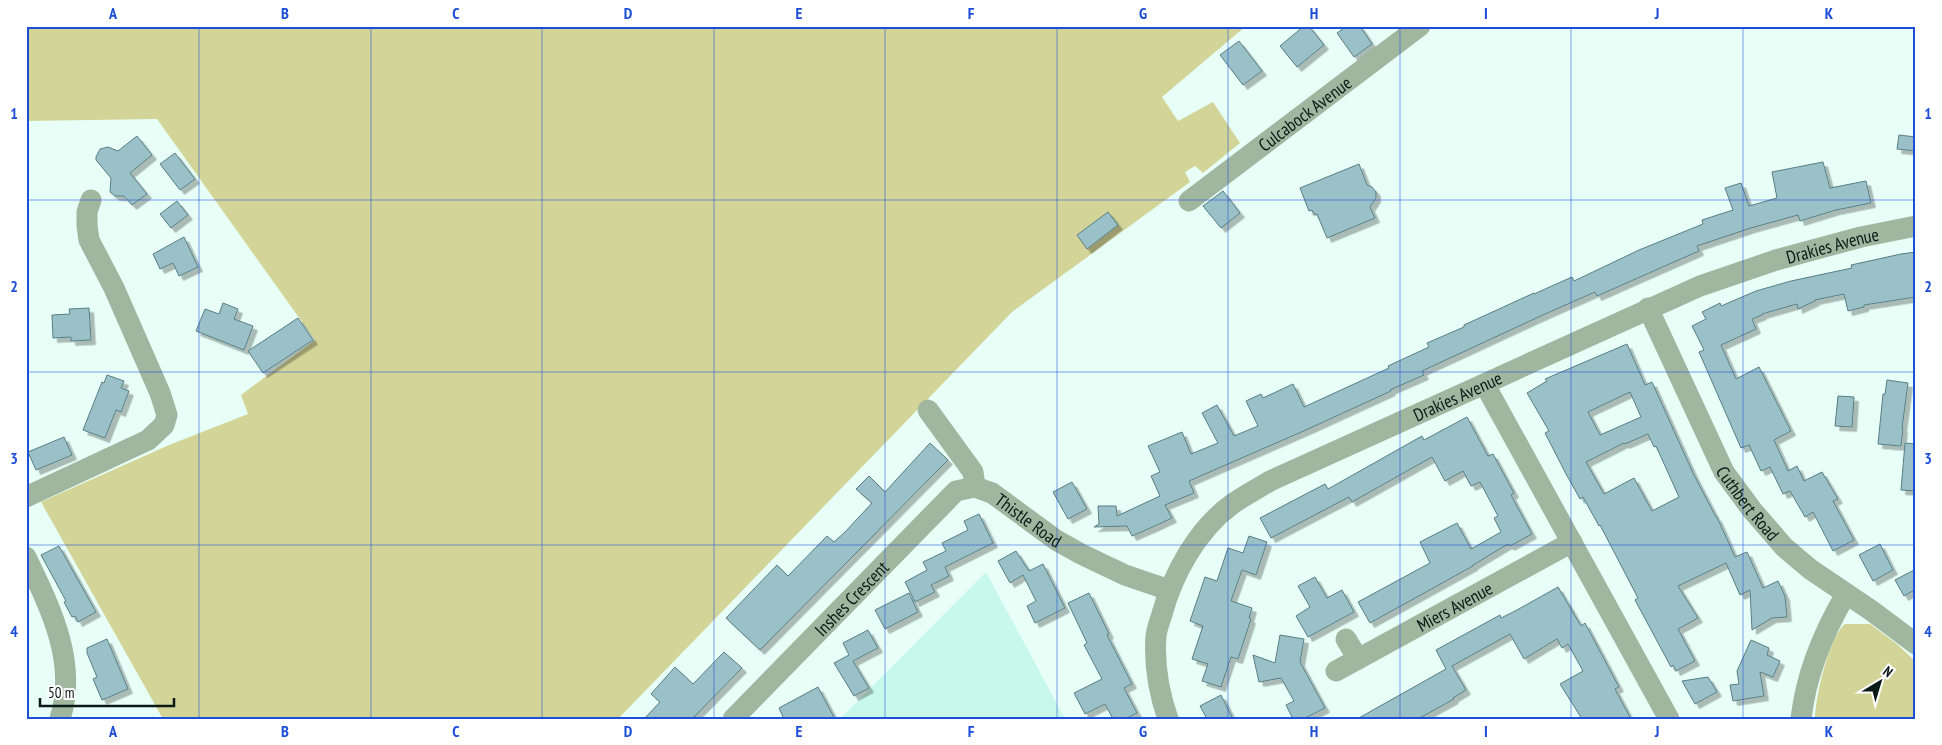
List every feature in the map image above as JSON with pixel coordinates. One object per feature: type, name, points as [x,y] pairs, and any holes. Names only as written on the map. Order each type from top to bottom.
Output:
[{"type":"street","name":"Culcabock Avenue","points":[[1189,201],[1420,26]]},
{"type":"street","points":[[26,497],[148,440],[164,425],[167,415],[160,393],[114,288],[89,240],[87,212],[91,200]]},
{"type":"street","name":"Drakies Avenue","points":[[1168,719],[1162,702],[1157,672],[1156,635],[1169,590],[1185,558],[1205,530],[1230,506],[1270,482],[1485,385],[1648,308],[1700,286],[1776,260],[1860,237],[1916,226]]},
{"type":"street","name":"Cuthbert Road","points":[[1648,308],[1724,472],[1752,510],[1784,547],[1810,569],[1872,610],[1916,644]]},
{"type":"street","points":[[1485,385],[1668,719]]},
{"type":"street","name":"Thistle Road","points":[[928,410],[973,472],[974,487],[992,493],[1056,540],[1081,554],[1124,575],[1169,590]]},
{"type":"street","name":"Inshes Crescent","points":[[733,719],[956,491],[974,487]]},
{"type":"street","name":"Miers Avenue","points":[[1336,671],[1572,542]]},
{"type":"street","points":[[26,557],[57,625],[67,683],[64,708],[60,719]]},
{"type":"street","points":[[1801,719],[1811,668],[1820,643],[1846,594]]},
{"type":"street","points":[[1346,640],[1358,659]]},
{"type":"shaded area","points":[[986,572],[1065,719],[840,719]]},
{"type":"green space","points":[[26,26],[1246,26],[1162,97],[1178,121],[1213,102],[1240,143],[1203,173],[1195,166],[1185,172],[1190,182],[1012,312],[618,719],[163,719],[41,502],[169,445],[248,414],[241,395],[315,340],[157,119],[26,121]]},
{"type":"green space","points":[[1845,624],[1870,624],[1897,644],[1916,662],[1916,719],[1815,719],[1817,697],[1828,654],[1839,631]]},
{"type":"building","points":[[1304,26],[1309,26],[1324,45],[1297,67],[1280,46]]},
{"type":"building","points":[[1347,26],[1360,26],[1372,44],[1354,57],[1337,33]]},
{"type":"building","points":[[1239,41],[1262,71],[1243,85],[1220,55]]},
{"type":"building","points":[[1899,135],[1916,137],[1916,151],[1897,149]]},
{"type":"building","points":[[137,136],[152,155],[130,173],[147,194],[132,205],[124,196],[115,196],[110,192],[111,178],[96,160],[96,157],[100,149],[108,147],[118,151]]},
{"type":"building","points":[[175,153],[195,179],[180,190],[160,164]]},
{"type":"building","points":[[1823,162],[1830,188],[1866,181],[1871,203],[1836,210],[1800,221],[1798,215],[1697,246],[1699,251],[1597,296],[1595,292],[1543,315],[1422,371],[1424,375],[1391,391],[1189,481],[1194,493],[1165,505],[1172,518],[1155,526],[1132,536],[1127,526],[1094,527],[1099,524],[1098,506],[1116,506],[1117,516],[1160,496],[1151,476],[1160,472],[1148,446],[1182,432],[1191,454],[1218,443],[1202,413],[1217,405],[1234,436],[1258,426],[1246,401],[1261,394],[1263,398],[1293,384],[1304,407],[1389,368],[1388,366],[1429,347],[1427,343],[1464,327],[1464,325],[1572,277],[1574,281],[1639,250],[1703,224],[1702,220],[1733,210],[1725,188],[1741,183],[1749,206],[1777,198],[1772,172]]},
{"type":"building","points":[[1359,164],[1367,185],[1376,192],[1376,198],[1370,207],[1375,218],[1327,238],[1317,214],[1315,215],[1312,210],[1309,211],[1300,188]]},
{"type":"building","points":[[1223,191],[1240,213],[1221,228],[1203,206]]},
{"type":"building","points":[[177,201],[188,215],[171,228],[160,214]]},
{"type":"building","points":[[1108,212],[1118,225],[1087,249],[1077,235]]},
{"type":"building","points":[[184,237],[198,267],[179,276],[173,263],[160,269],[153,254]]},
{"type":"building","points":[[1916,252],[1916,297],[1864,305],[1864,307],[1848,311],[1844,294],[1815,300],[1798,309],[1797,304],[1762,314],[1752,319],[1756,329],[1721,345],[1736,379],[1759,367],[1791,431],[1774,440],[1788,471],[1797,466],[1804,481],[1822,472],[1838,499],[1833,501],[1854,540],[1833,551],[1813,512],[1805,517],[1790,491],[1783,494],[1770,467],[1761,471],[1749,445],[1741,448],[1699,352],[1704,350],[1692,326],[1706,319],[1702,312],[1720,303],[1721,306],[1756,291],[1791,281],[1852,268],[1851,265]]},
{"type":"building","points":[[223,303],[238,309],[234,319],[253,326],[244,350],[196,331],[205,309],[219,314]]},
{"type":"building","points":[[89,308],[91,340],[71,341],[71,337],[53,338],[52,315],[70,314],[69,309]]},
{"type":"building","points":[[298,318],[313,340],[263,373],[248,351]]},
{"type":"building","points":[[1627,344],[1645,385],[1652,382],[1693,473],[1717,517],[1735,557],[1747,552],[1763,588],[1778,581],[1785,596],[1787,617],[1772,618],[1752,630],[1750,590],[1740,595],[1726,563],[1678,586],[1698,618],[1678,629],[1695,661],[1676,671],[1673,665],[1671,667],[1635,600],[1638,598],[1600,525],[1583,497],[1580,499],[1565,472],[1545,433],[1549,431],[1527,393],[1547,381],[1545,379]],"holes":[[[1630,392],[1641,417],[1600,435],[1588,412]],[[1648,434],[1654,447],[1656,446],[1679,497],[1652,511],[1634,478],[1604,494],[1586,462],[1624,443]]]},
{"type":"building","points":[[107,375],[124,381],[121,388],[129,391],[121,412],[116,410],[105,438],[83,430],[102,382],[104,383]]},
{"type":"building","points":[[1887,380],[1908,383],[1901,446],[1878,444],[1883,394],[1885,394]]},
{"type":"building","points":[[1838,396],[1854,397],[1852,427],[1835,426]]},
{"type":"building","points":[[1467,417],[1488,456],[1493,454],[1514,493],[1511,495],[1532,534],[1510,546],[1508,544],[1473,566],[1370,623],[1358,602],[1430,563],[1420,542],[1457,523],[1471,549],[1501,532],[1494,518],[1498,516],[1480,482],[1471,486],[1463,471],[1445,481],[1432,457],[1352,502],[1349,497],[1271,538],[1260,518],[1325,484],[1328,489],[1422,436],[1424,440]]},
{"type":"building","points":[[64,437],[72,455],[36,470],[28,452]]},
{"type":"building","points":[[930,443],[948,460],[760,650],[726,618],[777,565],[788,576],[827,536],[834,542],[845,532],[872,503],[856,489],[869,476],[885,492]]},
{"type":"building","points":[[1905,443],[1916,444],[1916,491],[1901,490]]},
{"type":"building","points":[[1072,482],[1087,509],[1068,519],[1053,492]]},
{"type":"building","points":[[979,514],[993,543],[945,567],[949,576],[931,585],[935,592],[915,602],[905,582],[927,570],[923,562],[946,551],[942,543],[968,530],[964,521]]},
{"type":"building","points":[[1249,536],[1267,542],[1256,575],[1242,570],[1231,601],[1252,608],[1249,618],[1251,619],[1238,659],[1231,657],[1221,687],[1202,681],[1208,664],[1192,659],[1203,626],[1190,621],[1205,577],[1217,581],[1228,548],[1243,553]]},
{"type":"building","points":[[1880,544],[1893,570],[1873,581],[1859,555]]},
{"type":"building","points":[[59,546],[96,612],[78,622],[75,616],[72,617],[64,602],[66,601],[41,555]]},
{"type":"building","points":[[1016,551],[1029,571],[1043,564],[1065,608],[1035,623],[1027,606],[1036,601],[1023,575],[1010,583],[998,561]]},
{"type":"building","points":[[1916,569],[1916,589],[1904,596],[1895,580]]},
{"type":"building","points":[[1315,577],[1327,598],[1342,590],[1354,612],[1308,637],[1296,616],[1310,607],[1298,586]]},
{"type":"building","points":[[1558,587],[1581,626],[1585,623],[1619,687],[1615,689],[1631,719],[1582,719],[1560,684],[1583,671],[1568,644],[1562,648],[1557,639],[1524,659],[1510,634],[1452,666],[1466,690],[1418,719],[1357,719],[1446,669],[1436,650],[1500,615],[1501,618]]},
{"type":"building","points":[[909,593],[918,612],[885,629],[875,610]]},
{"type":"building","points":[[1089,593],[1109,634],[1107,635],[1132,684],[1124,688],[1137,713],[1125,719],[1113,719],[1105,704],[1085,714],[1074,693],[1102,679],[1084,645],[1087,643],[1068,603]]},
{"type":"building","points":[[868,630],[878,648],[853,661],[869,688],[854,696],[834,663],[849,655],[843,643]]},
{"type":"building","points":[[1280,635],[1304,639],[1300,662],[1325,708],[1303,719],[1293,719],[1286,705],[1294,701],[1281,678],[1259,682],[1253,655],[1275,663]]},
{"type":"building","points":[[107,639],[128,689],[102,700],[93,679],[97,677],[87,653],[87,648]]},
{"type":"building","points":[[1751,640],[1769,648],[1767,655],[1780,661],[1773,677],[1760,672],[1764,696],[1733,701],[1730,685],[1739,684],[1737,671]]},
{"type":"building","points":[[724,652],[742,668],[692,719],[644,719],[660,702],[651,694],[675,667],[693,684]]},
{"type":"building","points":[[1708,677],[1717,692],[1695,704],[1682,681]]},
{"type":"building","points":[[818,687],[835,719],[784,719],[779,708]]},
{"type":"building","points":[[1221,695],[1233,719],[1207,719],[1200,706]]}]
